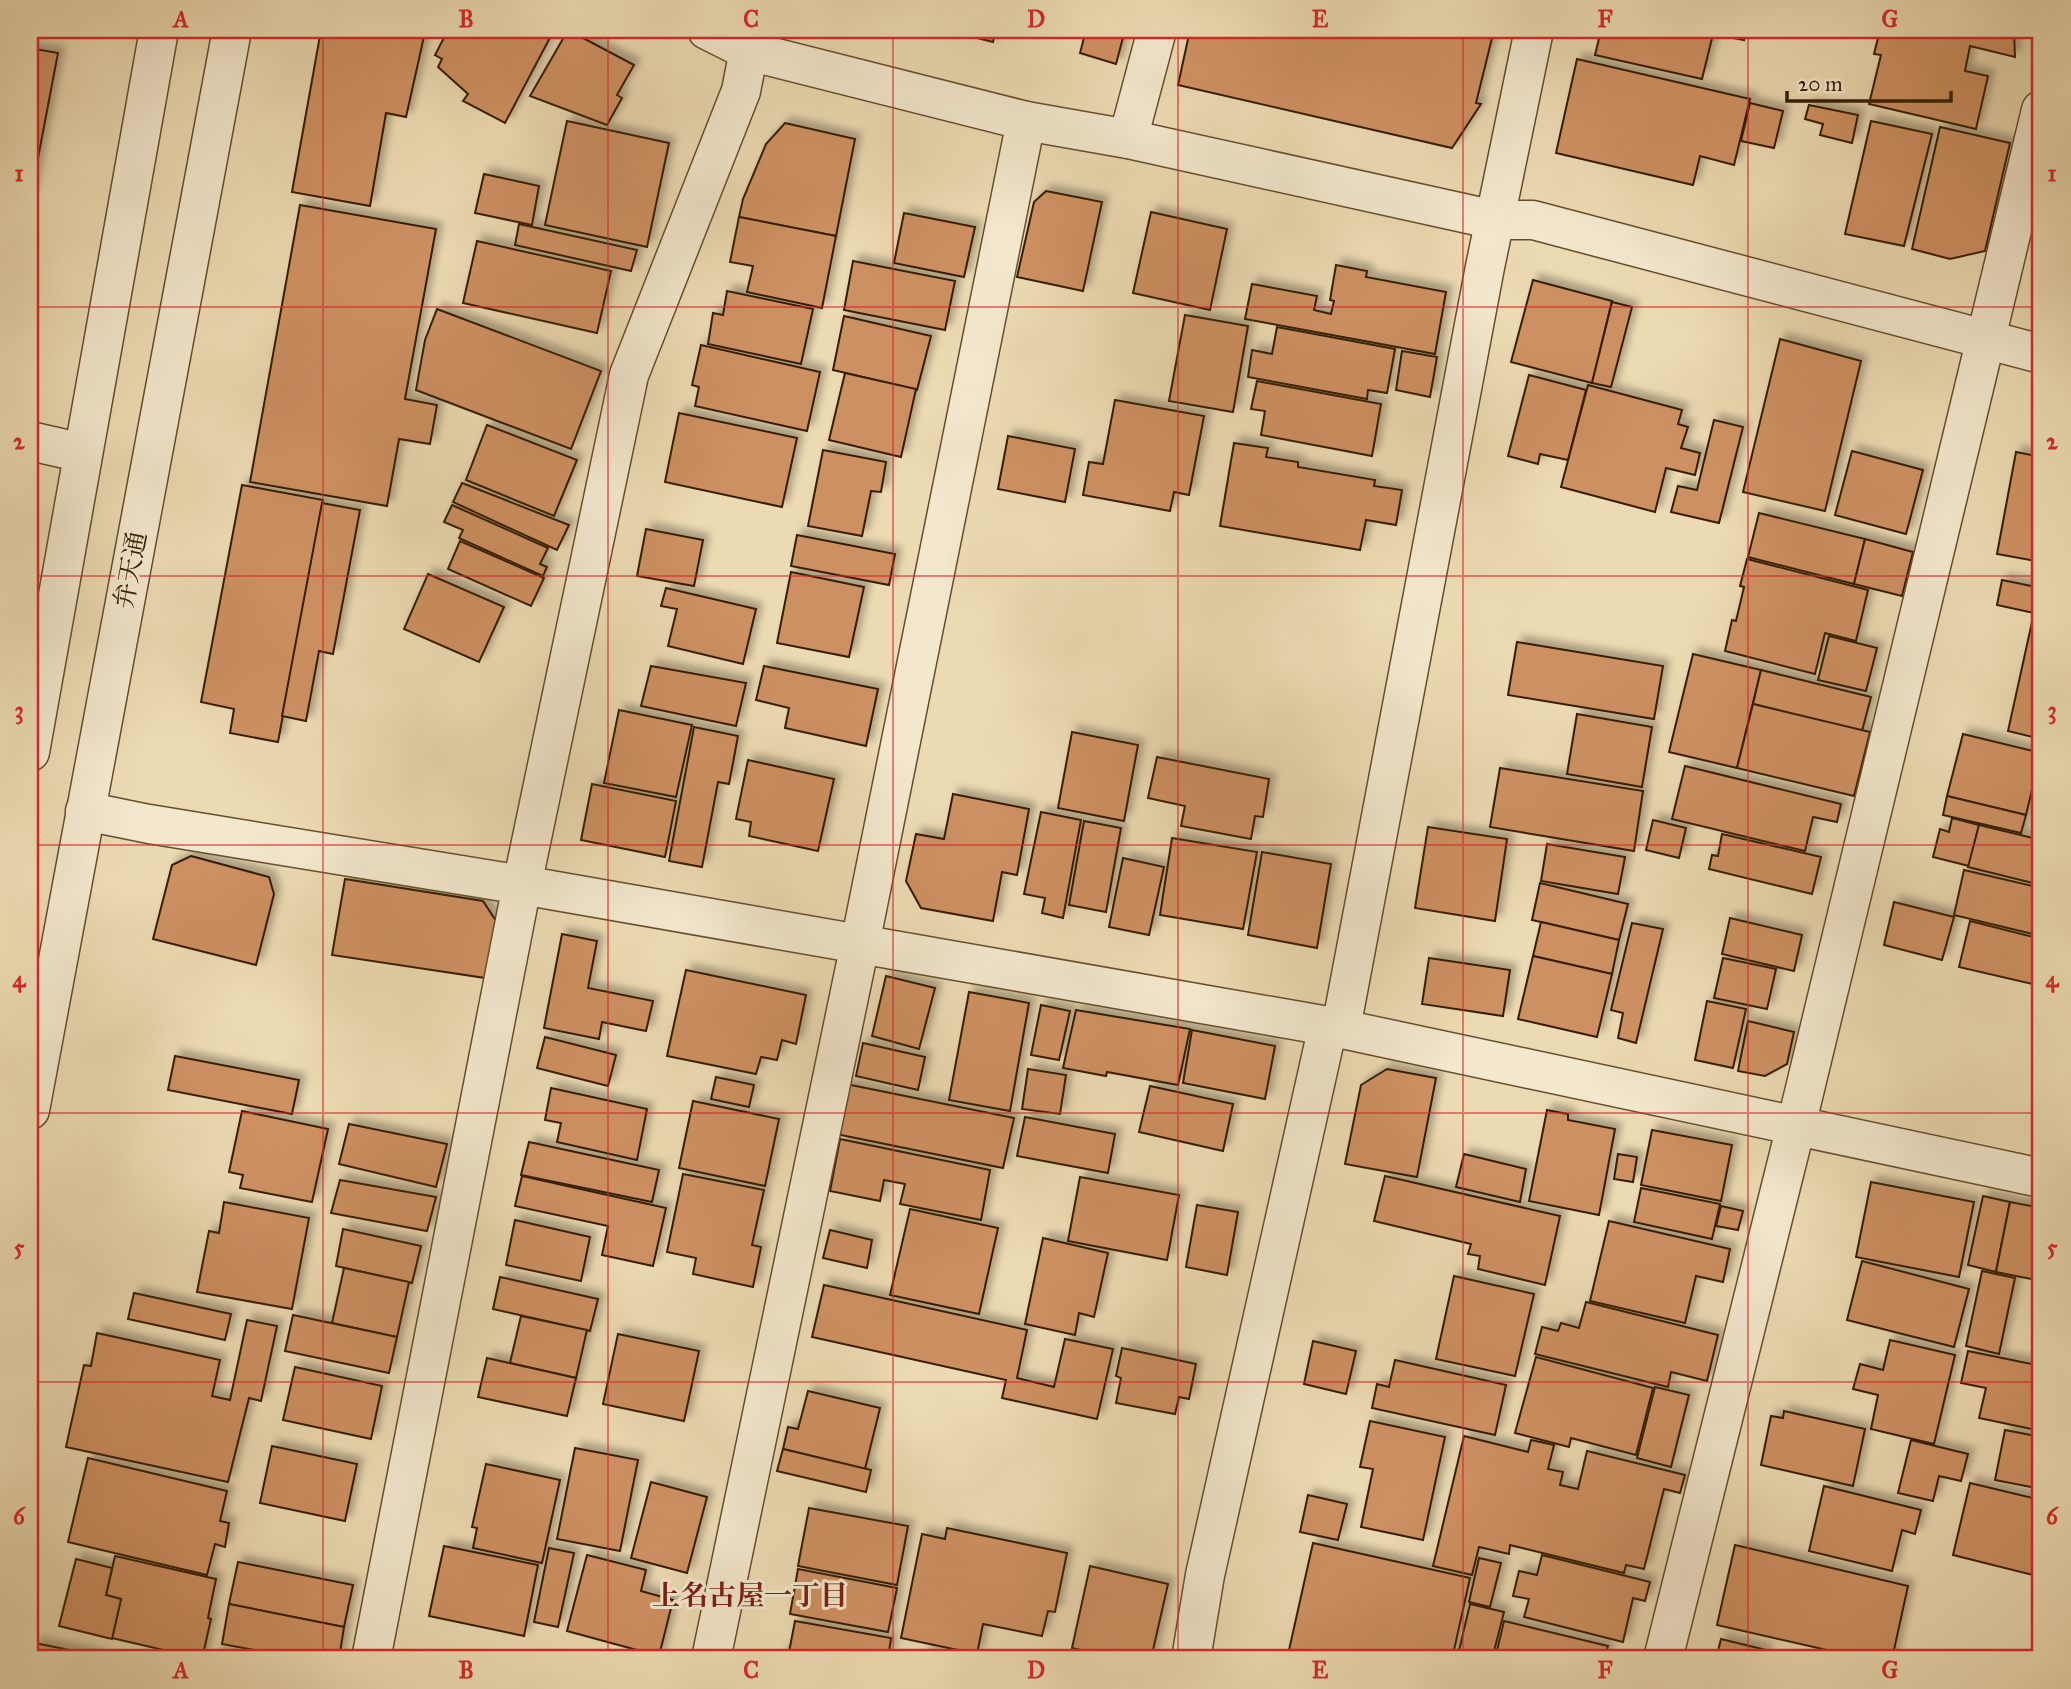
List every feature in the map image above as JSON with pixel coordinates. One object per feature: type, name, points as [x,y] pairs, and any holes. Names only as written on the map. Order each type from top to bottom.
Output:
[{"type":"street","points":[[30,752],[159,30]]},
{"type":"street","name":"弁天通","points":[[30,1110],[232,30]]},
{"type":"street","points":[[707,30],[1026,121],[1128,139],[1495,220],[1533,220],[2041,354]]},
{"type":"street","points":[[1128,139],[1157,30]]},
{"type":"street","points":[[1191,1659],[1205,1575],[1334,1027],[1534,30]]},
{"type":"street","points":[[371,1659],[522,885],[629,375],[741,92],[751,41]]},
{"type":"street","points":[[1663,1659],[1796,1126],[2041,110]]},
{"type":"street","points":[[711,1659],[860,944],[1026,121]]},
{"type":"street","points":[[30,441],[83,453]]},
{"type":"street","points":[[85,811],[1334,1027],[2041,1178]]},
{"type":"building","points":[[321,30],[425,32],[406,117],[386,113],[370,206],[292,192]]},
{"type":"building","points":[[448,30],[554,30],[505,123],[463,101],[468,94],[438,67],[442,59],[435,55]]},
{"type":"building","points":[[568,30],[634,65],[617,95],[622,98],[607,125],[530,96]]},
{"type":"building","points":[[962,30],[996,30],[993,42],[961,34]]},
{"type":"building","points":[[1086,30],[1125,30],[1116,64],[1080,53]]},
{"type":"building","points":[[1190,30],[1494,30],[1476,103],[1481,104],[1452,148],[1178,85]]},
{"type":"building","points":[[1601,30],[1746,30],[1744,40],[1713,34],[1702,79],[1595,55]]},
{"type":"building","points":[[1880,30],[2014,30],[2015,57],[1970,46],[1965,71],[1988,76],[1976,129],[1869,104],[1881,55],[1874,54]]},
{"type":"building","points":[[30,48],[58,53],[30,200]]},
{"type":"building","points":[[1577,59],[1750,99],[1734,165],[1700,156],[1693,185],[1556,153]]},
{"type":"building","points":[[1750,103],[1783,111],[1774,148],[1741,141]]},
{"type":"building","points":[[1809,105],[1858,115],[1852,143],[1820,135],[1823,124],[1805,119]]},
{"type":"building","points":[[567,121],[669,143],[647,247],[545,225]]},
{"type":"building","points":[[1871,121],[1932,134],[1904,246],[1845,234]]},
{"type":"building","points":[[785,123],[855,139],[836,236],[739,217],[743,199],[766,144]]},
{"type":"building","points":[[1940,127],[2010,143],[1985,251],[1950,259],[1912,249]]},
{"type":"building","points":[[484,174],[539,186],[532,225],[475,213]]},
{"type":"building","points":[[1046,191],[1102,202],[1083,291],[1017,277],[1034,202]]},
{"type":"building","points":[[300,205],[436,229],[405,399],[437,405],[430,444],[399,439],[387,506],[250,482]]},
{"type":"building","points":[[1151,212],[1227,229],[1210,310],[1133,293]]},
{"type":"building","points":[[904,213],[975,227],[964,277],[894,263]]},
{"type":"building","points":[[739,217],[836,236],[822,308],[747,292],[753,266],[730,262]]},
{"type":"building","points":[[519,224],[637,250],[631,271],[515,245]]},
{"type":"building","points":[[477,241],[611,271],[597,333],[463,303]]},
{"type":"building","points":[[853,261],[955,281],[945,330],[844,310]]},
{"type":"building","points":[[1336,265],[1367,271],[1366,277],[1446,292],[1435,354],[1245,319],[1252,284],[1317,296],[1314,310],[1331,314],[1334,301],[1330,300]]},
{"type":"building","points":[[1533,280],[1612,301],[1592,383],[1511,362]]},
{"type":"building","points":[[727,291],[813,309],[801,364],[708,344],[713,313],[723,315]]},
{"type":"building","points":[[1612,302],[1632,307],[1611,387],[1592,383]]},
{"type":"building","points":[[437,309],[601,371],[571,449],[416,390],[425,340]]},
{"type":"building","points":[[1185,315],[1248,326],[1233,412],[1169,401]]},
{"type":"building","points":[[844,316],[931,336],[917,390],[833,370]]},
{"type":"building","points":[[1277,327],[1395,349],[1387,393],[1368,390],[1367,399],[1248,377],[1252,350],[1272,354]]},
{"type":"building","points":[[1780,339],[1861,361],[1825,511],[1743,492]]},
{"type":"building","points":[[701,345],[820,372],[807,431],[695,406],[699,387],[692,385]]},
{"type":"building","points":[[1402,351],[1437,357],[1430,397],[1396,390]]},
{"type":"building","points":[[845,373],[916,389],[901,457],[829,440]]},
{"type":"building","points":[[1529,375],[1586,390],[1568,460],[1540,454],[1538,464],[1508,456]]},
{"type":"building","points":[[1257,381],[1381,404],[1372,456],[1261,435],[1265,411],[1251,409]]},
{"type":"building","points":[[1588,385],[1682,410],[1678,424],[1688,427],[1681,448],[1700,453],[1695,475],[1666,468],[1655,512],[1561,487]]},
{"type":"building","points":[[1115,400],[1204,416],[1189,495],[1174,492],[1170,511],[1083,495],[1089,462],[1103,464]]},
{"type":"building","points":[[679,413],[797,438],[782,507],[665,482]]},
{"type":"building","points":[[1714,420],[1743,427],[1719,523],[1671,512],[1678,486],[1697,490]]},
{"type":"building","points":[[487,425],[577,460],[554,516],[466,480]]},
{"type":"building","points":[[1008,436],[1075,449],[1065,502],[998,489]]},
{"type":"building","points":[[1234,443],[1268,448],[1266,457],[1298,462],[1298,467],[1375,480],[1374,486],[1402,490],[1396,525],[1366,520],[1360,550],[1220,526]]},
{"type":"building","points":[[823,450],[886,462],[881,492],[871,491],[862,536],[808,526]]},
{"type":"building","points":[[1852,451],[1923,470],[1906,534],[1835,515]]},
{"type":"building","points":[[2016,452],[2041,457],[2041,562],[1997,554]]},
{"type":"building","points":[[462,483],[569,525],[557,550],[453,502]]},
{"type":"building","points":[[242,485],[323,500],[278,742],[230,733],[234,709],[201,702]]},
{"type":"building","points":[[322,503],[360,510],[333,654],[319,651],[306,721],[282,716]]},
{"type":"building","points":[[452,505],[548,548],[540,564],[547,567],[543,576],[459,538],[463,530],[444,522]]},
{"type":"building","points":[[1759,513],[1865,539],[1854,584],[1748,557]]},
{"type":"building","points":[[646,529],[703,540],[694,586],[637,576]]},
{"type":"building","points":[[797,535],[895,554],[889,585],[791,566]]},
{"type":"building","points":[[1865,539],[1913,552],[1902,596],[1854,584]]},
{"type":"building","points":[[460,541],[544,578],[531,606],[448,569]]},
{"type":"building","points":[[1747,559],[1868,590],[1856,641],[1825,633],[1815,674],[1725,651],[1732,620],[1736,621],[1744,587],[1740,586]]},
{"type":"building","points":[[791,572],[864,587],[849,657],[777,643]]},
{"type":"building","points":[[428,574],[504,607],[479,662],[404,629]]},
{"type":"building","points":[[2002,580],[2041,588],[2041,739],[2008,731],[2034,613],[1997,605]]},
{"type":"building","points":[[666,588],[756,609],[743,664],[668,646],[677,609],[661,606]]},
{"type":"building","points":[[1829,636],[1877,648],[1866,691],[1818,680]]},
{"type":"building","points":[[1517,642],[1663,666],[1654,719],[1508,695]]},
{"type":"building","points":[[1693,654],[1761,670],[1737,768],[1669,752]]},
{"type":"building","points":[[651,666],[746,683],[736,726],[641,706]]},
{"type":"building","points":[[764,666],[878,689],[866,746],[785,728],[789,708],[756,700]]},
{"type":"building","points":[[1761,670],[1871,697],[1862,731],[1753,704]]},
{"type":"building","points":[[1753,704],[1870,732],[1854,796],[1737,768]]},
{"type":"building","points":[[619,710],[692,725],[676,797],[604,783]]},
{"type":"building","points":[[1577,714],[1652,727],[1642,787],[1567,774]]},
{"type":"building","points":[[694,727],[738,736],[729,784],[718,782],[702,867],[669,861]]},
{"type":"building","points":[[1072,732],[1138,745],[1124,821],[1058,808]]},
{"type":"building","points":[[1963,734],[2041,753],[2041,775],[2036,773],[2026,815],[1947,796]]},
{"type":"building","points":[[1157,757],[1269,779],[1263,817],[1255,816],[1251,839],[1181,826],[1185,806],[1148,798]]},
{"type":"building","points":[[748,760],[834,779],[818,851],[749,836],[751,822],[736,819]]},
{"type":"building","points":[[1685,766],[1841,804],[1837,822],[1813,817],[1805,851],[1672,819]]},
{"type":"building","points":[[1500,768],[1643,791],[1634,851],[1490,827]]},
{"type":"building","points":[[592,784],[676,801],[665,857],[581,840]]},
{"type":"building","points":[[953,794],[1029,809],[1017,875],[1002,872],[993,921],[921,908],[906,881],[916,834],[944,839]]},
{"type":"building","points":[[1947,796],[2026,815],[2021,833],[1943,815]]},
{"type":"building","points":[[1041,812],[1081,820],[1063,918],[1042,913],[1045,898],[1024,894]]},
{"type":"building","points":[[1952,818],[1979,825],[1969,866],[1933,857],[1940,829],[1949,832]]},
{"type":"building","points":[[1653,820],[1686,828],[1679,858],[1646,850]]},
{"type":"building","points":[[1084,821],[1121,828],[1106,912],[1069,905]]},
{"type":"building","points":[[1979,825],[2041,840],[2041,885],[1968,867]]},
{"type":"building","points":[[1428,827],[1507,839],[1495,921],[1415,908]]},
{"type":"building","points":[[1722,834],[1821,857],[1812,894],[1709,869],[1712,855],[1718,856]]},
{"type":"building","points":[[1172,838],[1257,852],[1243,929],[1160,915]]},
{"type":"building","points":[[1547,844],[1625,857],[1618,894],[1541,881]]},
{"type":"building","points":[[1262,852],[1331,864],[1317,948],[1248,935]]},
{"type":"building","points":[[191,856],[269,877],[274,894],[256,965],[153,939],[172,865]]},
{"type":"building","points":[[1123,858],[1164,867],[1149,935],[1109,927]]},
{"type":"building","points":[[1964,870],[2041,888],[2041,936],[1954,915]]},
{"type":"building","points":[[345,879],[483,901],[500,927],[492,979],[332,955]]},
{"type":"building","points":[[1540,883],[1628,904],[1619,940],[1532,920]]},
{"type":"building","points":[[1894,902],[1954,917],[1942,960],[1884,945]]},
{"type":"building","points":[[1730,918],[1802,935],[1794,971],[1722,954]]},
{"type":"building","points":[[1970,921],[2041,939],[2041,986],[1959,967]]},
{"type":"building","points":[[1541,922],[1619,940],[1612,974],[1533,956]]},
{"type":"building","points":[[1632,923],[1663,929],[1636,1043],[1618,1038],[1623,1013],[1611,1010]]},
{"type":"building","points":[[562,934],[597,941],[588,988],[653,1001],[646,1031],[602,1022],[599,1039],[544,1028]]},
{"type":"building","points":[[1533,956],[1612,974],[1597,1037],[1518,1019]]},
{"type":"building","points":[[1429,958],[1510,970],[1503,1016],[1422,1004]]},
{"type":"building","points":[[1723,958],[1776,969],[1767,1009],[1714,998]]},
{"type":"building","points":[[686,970],[806,995],[796,1044],[782,1040],[777,1060],[761,1057],[756,1074],[667,1056]]},
{"type":"building","points":[[886,976],[935,988],[919,1049],[872,1036]]},
{"type":"building","points":[[969,992],[1029,1003],[1010,1111],[949,1100]]},
{"type":"building","points":[[1707,1001],[1746,1009],[1733,1068],[1695,1060]]},
{"type":"building","points":[[1041,1005],[1070,1011],[1059,1060],[1031,1055]]},
{"type":"building","points":[[1076,1010],[1190,1029],[1178,1085],[1107,1072],[1106,1076],[1063,1068]]},
{"type":"building","points":[[1748,1021],[1794,1032],[1787,1064],[1765,1076],[1738,1071]]},
{"type":"building","points":[[1192,1030],[1275,1046],[1265,1099],[1183,1083]]},
{"type":"building","points":[[545,1037],[616,1055],[608,1086],[537,1068]]},
{"type":"building","points":[[863,1043],[925,1057],[918,1090],[856,1076]]},
{"type":"building","points":[[175,1056],[299,1080],[292,1114],[168,1090]]},
{"type":"building","points":[[1028,1069],[1066,1075],[1060,1114],[1022,1109]]},
{"type":"building","points":[[1387,1069],[1436,1078],[1417,1177],[1345,1164],[1361,1085]]},
{"type":"building","points":[[716,1077],[754,1085],[749,1107],[711,1099]]},
{"type":"building","points":[[846,1084],[1014,1118],[1003,1168],[836,1134]]},
{"type":"building","points":[[1150,1086],[1233,1104],[1223,1151],[1139,1132]]},
{"type":"building","points":[[551,1088],[647,1109],[637,1160],[557,1142],[561,1123],[545,1120]]},
{"type":"building","points":[[693,1101],[779,1119],[765,1186],[679,1168]]},
{"type":"building","points":[[1547,1110],[1568,1114],[1568,1120],[1615,1129],[1599,1215],[1529,1201]]},
{"type":"building","points":[[242,1111],[328,1129],[312,1202],[240,1188],[243,1175],[229,1172]]},
{"type":"building","points":[[1025,1117],[1115,1134],[1108,1173],[1017,1156]]},
{"type":"building","points":[[349,1124],[447,1144],[436,1187],[339,1164]]},
{"type":"building","points":[[1652,1130],[1732,1145],[1721,1201],[1641,1185]]},
{"type":"building","points":[[840,1139],[990,1170],[981,1220],[900,1204],[905,1184],[884,1180],[880,1201],[830,1191]]},
{"type":"building","points":[[529,1142],[659,1170],[652,1202],[521,1175]]},
{"type":"building","points":[[1464,1154],[1526,1169],[1520,1202],[1456,1187]]},
{"type":"building","points":[[1618,1154],[1637,1157],[1633,1182],[1614,1179]]},
{"type":"building","points":[[683,1174],[764,1190],[752,1245],[761,1247],[753,1287],[693,1274],[696,1258],[667,1252]]},
{"type":"building","points":[[522,1176],[666,1208],[653,1266],[602,1255],[608,1226],[515,1206]]},
{"type":"building","points":[[1385,1176],[1560,1216],[1545,1285],[1478,1269],[1480,1256],[1468,1254],[1471,1244],[1374,1221]]},
{"type":"building","points":[[1080,1177],[1179,1195],[1167,1260],[1068,1241]]},
{"type":"building","points":[[340,1180],[436,1197],[427,1231],[331,1213]]},
{"type":"building","points":[[1871,1182],[1974,1202],[1959,1277],[1856,1257]]},
{"type":"building","points":[[1641,1188],[1720,1204],[1712,1239],[1634,1222]]},
{"type":"building","points":[[1983,1196],[2010,1202],[1996,1272],[1968,1265]]},
{"type":"building","points":[[224,1202],[309,1218],[292,1309],[197,1292],[209,1231],[219,1233]]},
{"type":"building","points":[[2010,1202],[2041,1208],[2041,1281],[1996,1272]]},
{"type":"building","points":[[1197,1205],[1238,1212],[1227,1275],[1186,1267]]},
{"type":"building","points":[[1721,1206],[1743,1211],[1738,1230],[1716,1226]]},
{"type":"building","points":[[910,1209],[998,1228],[979,1314],[890,1295]]},
{"type":"building","points":[[515,1220],[590,1237],[581,1281],[506,1265]]},
{"type":"building","points":[[1609,1221],[1730,1249],[1723,1282],[1696,1276],[1685,1323],[1590,1301]]},
{"type":"building","points":[[343,1229],[421,1246],[412,1283],[336,1266]]},
{"type":"building","points":[[830,1230],[872,1240],[867,1268],[823,1258]]},
{"type":"building","points":[[1043,1238],[1108,1253],[1094,1317],[1079,1313],[1075,1335],[1025,1324]]},
{"type":"building","points":[[1862,1261],[1969,1289],[1954,1347],[1847,1320]]},
{"type":"building","points":[[344,1268],[409,1282],[397,1337],[332,1323]]},
{"type":"building","points":[[1982,1271],[2015,1278],[1999,1354],[1966,1346]]},
{"type":"building","points":[[1454,1276],[1534,1294],[1515,1376],[1436,1359]]},
{"type":"building","points":[[500,1277],[598,1299],[590,1331],[493,1309]]},
{"type":"building","points":[[824,1285],[1027,1330],[1017,1378],[1054,1387],[1065,1339],[1113,1349],[1097,1419],[1002,1398],[1006,1380],[812,1337]]},
{"type":"building","points":[[134,1293],[231,1314],[225,1340],[128,1319]]},
{"type":"building","points":[[1586,1302],[1718,1335],[1707,1381],[1671,1372],[1668,1387],[1535,1354],[1542,1327],[1558,1331],[1561,1323],[1579,1328]]},
{"type":"building","points":[[293,1315],[397,1337],[389,1373],[285,1351]]},
{"type":"building","points":[[521,1316],[587,1330],[576,1378],[510,1363]]},
{"type":"building","points":[[247,1320],[277,1326],[261,1401],[249,1398],[228,1482],[66,1447],[84,1365],[91,1366],[97,1333],[220,1360],[212,1396],[230,1400]]},
{"type":"building","points":[[2041,1325],[2041,1362],[2033,1360]]},
{"type":"building","points":[[618,1334],[699,1351],[684,1421],[603,1404]]},
{"type":"building","points":[[1890,1340],[1955,1355],[1934,1444],[1871,1429],[1878,1395],[1853,1389],[1860,1364],[1883,1370]]},
{"type":"building","points":[[1313,1341],[1356,1351],[1346,1394],[1304,1384]]},
{"type":"building","points":[[1122,1348],[1196,1364],[1189,1399],[1179,1397],[1175,1414],[1116,1403],[1121,1378],[1116,1376]]},
{"type":"building","points":[[1968,1351],[2041,1366],[2041,1431],[1979,1418],[1986,1388],[1961,1383]]},
{"type":"building","points":[[1536,1357],[1653,1388],[1636,1455],[1571,1438],[1569,1447],[1515,1433]]},
{"type":"building","points":[[487,1358],[576,1378],[567,1416],[478,1397]]},
{"type":"building","points":[[1395,1360],[1506,1385],[1495,1435],[1372,1408],[1377,1384],[1389,1387]]},
{"type":"building","points":[[295,1367],[382,1386],[371,1439],[283,1420]]},
{"type":"building","points":[[1655,1387],[1689,1395],[1671,1467],[1637,1458]]},
{"type":"building","points":[[808,1391],[880,1408],[865,1469],[783,1449],[788,1427],[798,1429]]},
{"type":"building","points":[[1784,1411],[1865,1429],[1853,1486],[1761,1465],[1771,1416],[1783,1418]]},
{"type":"building","points":[[1370,1421],[1445,1437],[1423,1540],[1361,1527],[1373,1469],[1360,1467]]},
{"type":"building","points":[[2005,1430],[2041,1437],[2041,1489],[1995,1480]]},
{"type":"building","points":[[1464,1436],[1528,1452],[1531,1440],[1554,1445],[1548,1469],[1563,1472],[1560,1485],[1578,1489],[1587,1451],[1685,1475],[1680,1493],[1664,1489],[1644,1569],[1626,1565],[1624,1573],[1510,1545],[1509,1554],[1479,1547],[1472,1575],[1433,1566]]},
{"type":"building","points":[[1911,1440],[1968,1454],[1961,1481],[1939,1476],[1933,1501],[1898,1493]]},
{"type":"building","points":[[272,1446],[357,1464],[345,1521],[260,1503]]},
{"type":"building","points":[[575,1448],[638,1460],[620,1551],[557,1539]]},
{"type":"building","points":[[783,1449],[871,1470],[866,1492],[777,1471]]},
{"type":"building","points":[[88,1458],[227,1491],[220,1521],[229,1523],[225,1547],[215,1544],[207,1575],[68,1542]]},
{"type":"building","points":[[486,1464],[560,1480],[542,1563],[473,1548],[477,1528],[472,1527]]},
{"type":"building","points":[[651,1482],[707,1497],[687,1573],[631,1558]]},
{"type":"building","points":[[1970,1483],[2041,1500],[2041,1577],[1953,1555]]},
{"type":"building","points":[[1824,1486],[1921,1510],[1915,1534],[1902,1530],[1892,1571],[1809,1551]]},
{"type":"building","points":[[1308,1495],[1347,1504],[1338,1540],[1300,1532]]},
{"type":"building","points":[[809,1508],[908,1526],[897,1585],[798,1566]]},
{"type":"building","points":[[947,1528],[1067,1553],[1055,1612],[1048,1611],[1042,1636],[983,1624],[977,1654],[901,1638],[922,1534],[945,1539]]},
{"type":"building","points":[[1313,1543],[1470,1578],[1452,1659],[1287,1659]]},
{"type":"building","points":[[1735,1545],[1908,1586],[1892,1659],[1866,1659],[1717,1625]]},
{"type":"building","points":[[444,1546],[538,1565],[524,1636],[429,1616]]},
{"type":"building","points":[[549,1548],[574,1553],[558,1627],[534,1622]]},
{"type":"building","points":[[587,1555],[646,1570],[641,1591],[673,1600],[659,1656],[567,1631]]},
{"type":"building","points":[[1542,1555],[1650,1582],[1645,1601],[1633,1598],[1623,1642],[1524,1617],[1529,1599],[1513,1596],[1519,1571],[1537,1575]]},
{"type":"building","points":[[115,1556],[216,1579],[202,1659],[112,1638],[121,1599],[106,1595]]},
{"type":"building","points":[[1479,1558],[1501,1563],[1490,1607],[1469,1602]]},
{"type":"building","points":[[76,1559],[112,1568],[106,1595],[121,1599],[112,1639],[59,1626]]},
{"type":"building","points":[[238,1562],[353,1585],[344,1627],[229,1604]]},
{"type":"building","points":[[1090,1566],[1168,1584],[1151,1659],[1122,1659],[1072,1648]]},
{"type":"building","points":[[798,1569],[897,1588],[888,1632],[790,1614]]},
{"type":"building","points":[[229,1604],[344,1627],[339,1659],[303,1659],[222,1644]]},
{"type":"building","points":[[1470,1604],[1504,1612],[1492,1659],[1457,1659]]},
{"type":"building","points":[[795,1621],[891,1638],[888,1659],[782,1659],[783,1651],[789,1652]]},
{"type":"building","points":[[1504,1621],[1608,1646],[1604,1659],[1495,1659]]},
{"type":"building","points":[[1721,1639],[1766,1650],[1763,1659],[1716,1659]]},
{"type":"building","points":[[35,1643],[99,1656],[98,1659],[32,1659]]},
{"type":"building","points":[[925,1650],[979,1659],[923,1659]]},
{"type":"building","points":[[217,1651],[259,1659],[216,1659]]},
{"type":"district","name":"上名古屋一丁目","points":[[750,1595]]}]
